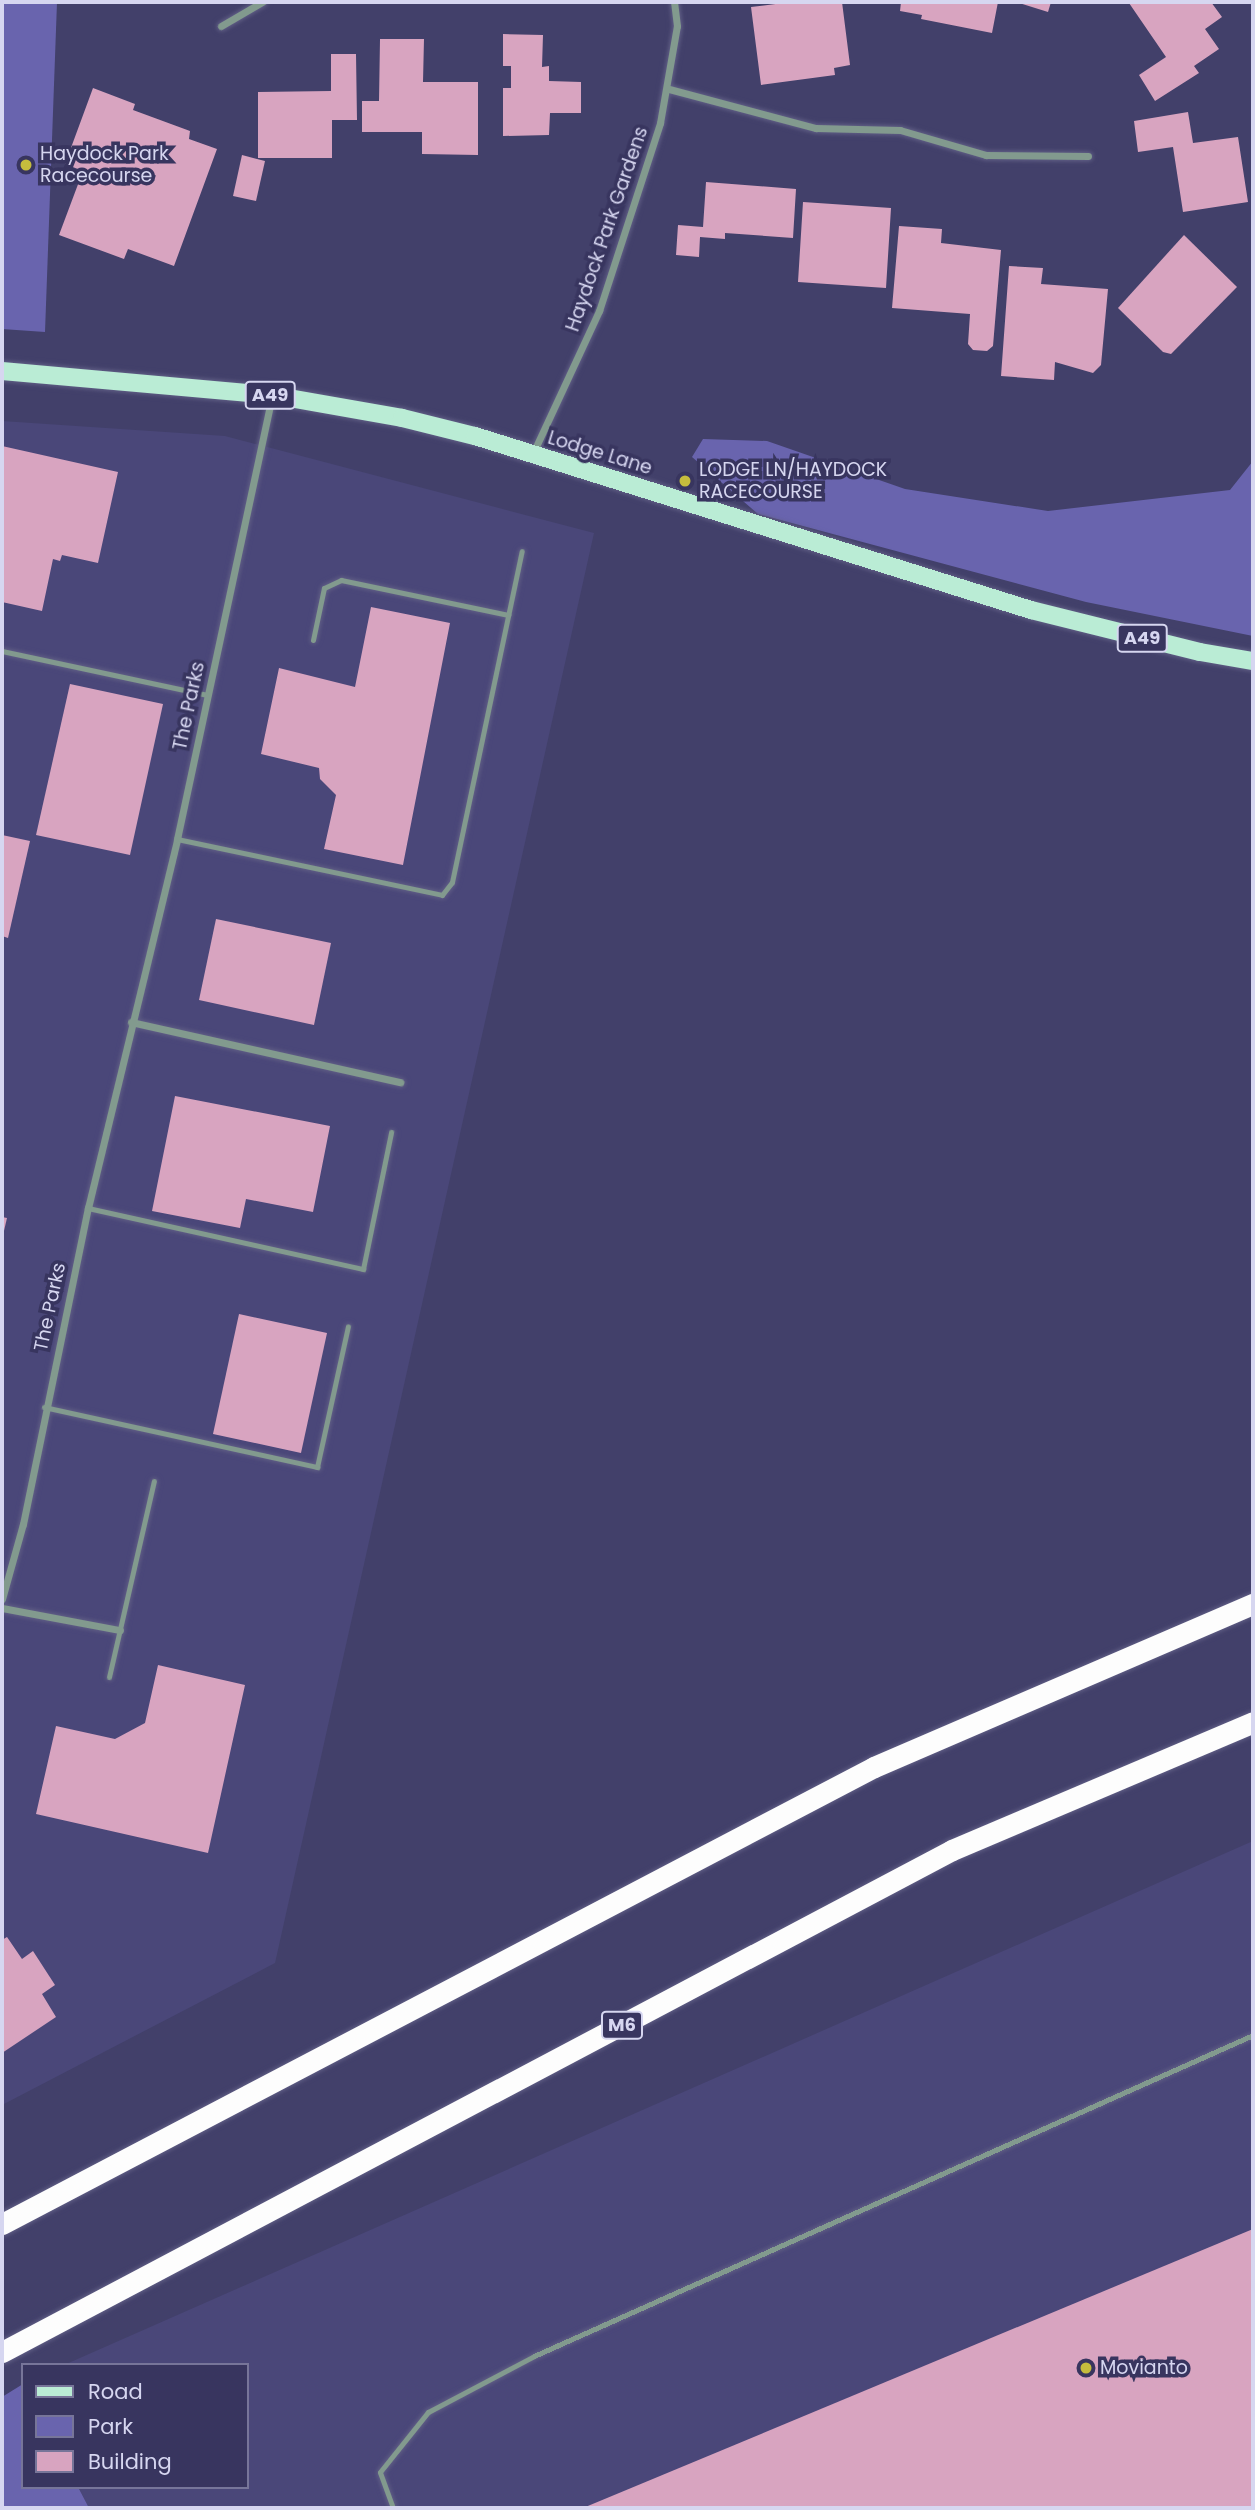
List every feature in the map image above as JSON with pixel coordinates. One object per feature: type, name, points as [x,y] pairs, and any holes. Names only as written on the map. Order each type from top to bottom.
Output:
[{"type":"highway","points":[[2,2224],[874,1768],[1253,1604]]},
{"type":"highway","name":"M6","points":[[2,2352],[952,1850],[1253,1722]]},
{"type":"main road","name":"Lodge Lane","points":[[2,371],[272,395],[402,418],[533,454],[1031,610],[1200,652],[1253,660]]},
{"type":"street","points":[[221,26],[262,2]]},
{"type":"street","name":"Haydock Park Gardens","points":[[533,454],[599,311],[669,89],[677,26],[674,2]]},
{"type":"street","points":[[669,89],[816,128],[900,130],[986,155],[1088,156]]},
{"type":"street","name":"The Parks","points":[[2,1599],[23,1524],[44,1407],[88,1208],[177,839],[272,395]]},
{"type":"street","points":[[131,1022],[400,1082]]},
{"type":"street","points":[[2,1608],[120,1630]]},
{"type":"lane","points":[[177,839],[442,895],[452,882],[522,551]]},
{"type":"lane","points":[[313,640],[324,589],[341,580],[508,615]]},
{"type":"lane","points":[[2,651],[207,695]]},
{"type":"lane","points":[[88,1208],[363,1269],[391,1132]]},
{"type":"lane","points":[[44,1407],[317,1467],[348,1326]]},
{"type":"lane","points":[[109,1677],[154,1481]]},
{"type":"lane","points":[[393,2508],[380,2472],[428,2412],[534,2356],[1253,2035]]},
{"type":"shaded area","points":[[2,421],[225,436],[594,533],[275,1963],[2,2105]]},
{"type":"shaded area","points":[[1253,1841],[1253,2508],[89,2508],[79,2489],[248,2489],[248,2363],[69,2363]]},
{"type":"green space","name":"Haydock Park Racecourse","points":[[2,2],[57,2],[45,332],[2,329]]},
{"type":"green space","points":[[703,439],[767,441],[905,489],[1048,511],[1230,490],[1253,461],[1253,636],[1086,602],[758,514],[692,457]]},
{"type":"green space","points":[[21,2385],[21,2489],[79,2489],[89,2508],[2,2508],[2,2397]]},
{"type":"building","points":[[791,2],[842,2],[850,65],[834,68],[835,75],[761,85],[751,7]]},
{"type":"building","points":[[901,2],[998,2],[992,33],[921,19],[922,15],[900,11]]},
{"type":"building","points":[[1016,2],[1051,2],[1048,12]]},
{"type":"building","points":[[1211,2],[1222,17],[1205,29],[1219,49],[1194,66],[1199,73],[1155,101],[1139,75],[1166,57],[1129,3]]},
{"type":"building","points":[[503,34],[543,35],[542,67],[549,66],[549,81],[581,82],[581,113],[550,113],[549,135],[503,136],[503,88],[511,88],[511,66],[503,66]]},
{"type":"building","points":[[380,39],[424,39],[423,82],[478,82],[478,155],[422,154],[422,132],[362,132],[362,101],[379,101]]},
{"type":"building","points":[[331,54],[356,54],[357,120],[332,120],[332,158],[258,158],[258,92],[331,91]]},
{"type":"building","points":[[93,88],[135,104],[133,110],[190,131],[189,139],[217,149],[174,266],[128,249],[124,259],[59,235],[83,171],[65,164]]},
{"type":"building","points":[[1188,112],[1193,143],[1238,137],[1248,202],[1183,212],[1173,147],[1138,152],[1134,121]]},
{"type":"building","points":[[242,155],[265,161],[256,201],[233,196]]},
{"type":"building","points":[[706,182],[796,189],[793,238],[725,233],[725,239],[700,237],[699,257],[676,255],[678,225],[703,227]]},
{"type":"building","points":[[803,202],[891,208],[886,288],[798,282]]},
{"type":"building","points":[[899,226],[942,229],[941,243],[1001,250],[993,346],[987,351],[973,350],[968,344],[970,314],[892,308]]},
{"type":"building","points":[[1184,235],[1237,287],[1171,354],[1163,352],[1118,308]]},
{"type":"building","points":[[1009,266],[1043,268],[1041,284],[1108,289],[1101,365],[1093,373],[1055,362],[1054,380],[1001,376]]},
{"type":"building","points":[[2,446],[118,472],[98,563],[62,555],[60,561],[53,559],[42,611],[2,602]]},
{"type":"building","points":[[371,607],[450,623],[403,865],[324,849],[336,795],[320,779],[319,768],[261,754],[279,668],[355,687]]},
{"type":"building","points":[[70,684],[163,704],[130,855],[36,835]]},
{"type":"building","points":[[2,835],[30,841],[8,938],[2,936]]},
{"type":"building","points":[[216,919],[331,943],[314,1025],[199,1000]]},
{"type":"building","points":[[175,1096],[330,1126],[313,1212],[246,1199],[240,1228],[152,1211]]},
{"type":"building","points":[[2,1217],[7,1218],[3,1235],[2,1235]]},
{"type":"building","points":[[239,1314],[327,1333],[301,1453],[213,1434]]},
{"type":"building","points":[[158,1665],[245,1685],[208,1853],[36,1814],[56,1726],[115,1739],[145,1723]]},
{"type":"building","points":[[7,1937],[22,1959],[33,1951],[55,1985],[42,1994],[56,2017],[2,2053],[2,1940]]},
{"type":"building","name":"Movianto","points":[[1253,2229],[1253,2508],[583,2508]]},
{"type":"place","name":"Haydock Park Racecourse","points":[[26,165]]},
{"type":"place","name":"LODGE LN/HAYDOCK RACECOURSE","points":[[685,481]]},
{"type":"place","name":"Movianto","points":[[1086,2368]]}]
